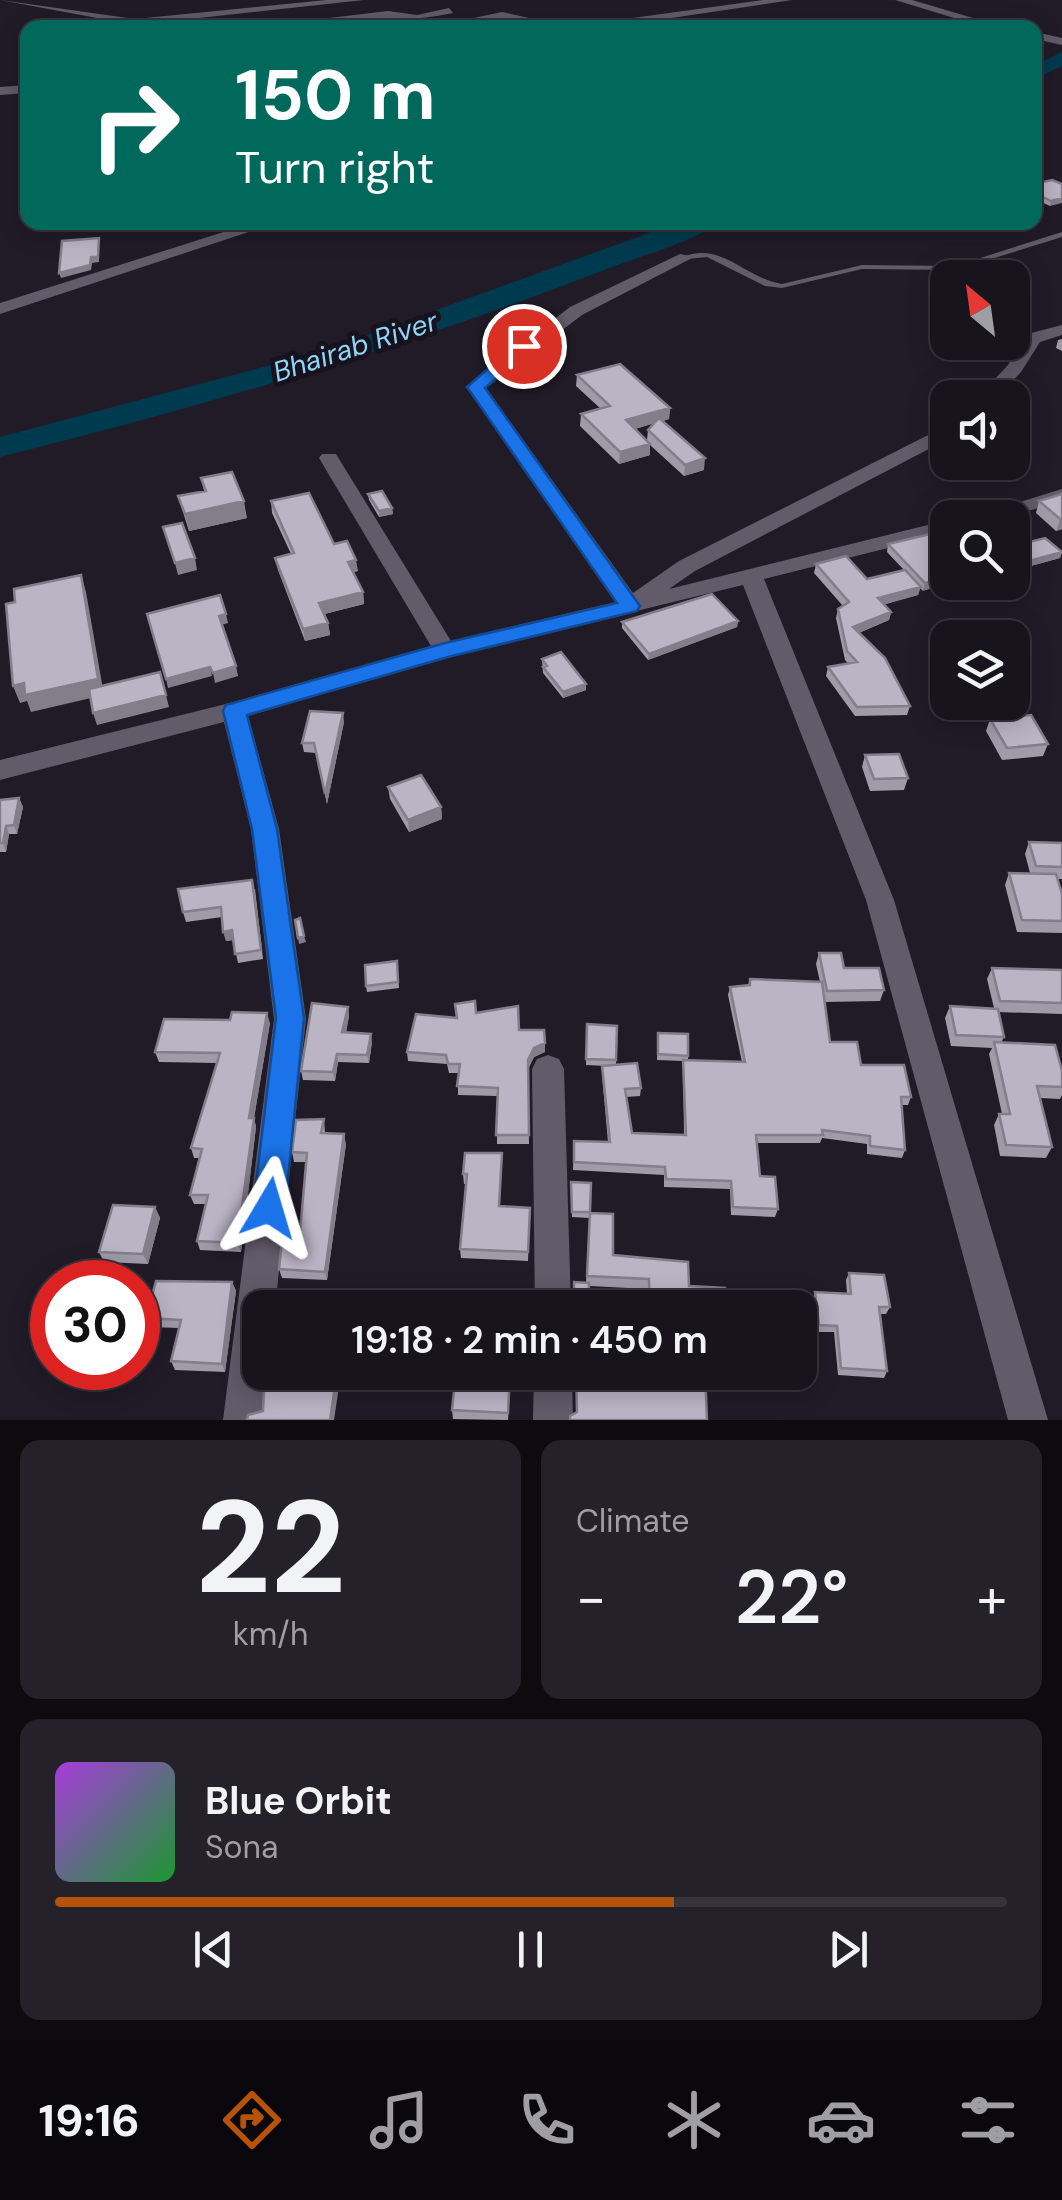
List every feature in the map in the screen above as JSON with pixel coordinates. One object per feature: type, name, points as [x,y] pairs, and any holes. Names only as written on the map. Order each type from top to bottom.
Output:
[{"type":"street","points":[[1,0],[75,16],[135,20]]},
{"type":"street","points":[[161,20],[359,0]]},
{"type":"street","points":[[640,20],[787,0]]},
{"type":"street","points":[[900,0],[973,20]]},
{"type":"street","points":[[287,8],[344,20],[388,14],[417,18],[473,7],[524,20]]},
{"type":"street","points":[[474,20],[502,15]]},
{"type":"street","points":[[0,309],[247,230]]},
{"type":"street","points":[[630,606],[476,387],[576,311],[686,257]]},
{"type":"street","points":[[1003,380],[1033,338],[1062,330]]},
{"type":"street","points":[[630,606],[688,566],[930,440]]},
{"type":"street","points":[[329,458],[445,650]]},
{"type":"street","points":[[1030,504],[1062,495]]},
{"type":"street","points":[[0,770],[234,711],[445,650],[930,531]]},
{"type":"street","points":[[751,576],[880,900],[1028,1420]]},
{"type":"street","points":[[234,711],[265,829],[290,1018],[243,1420]]},
{"type":"street","points":[[548,1069],[552,1290]]},
{"type":"street","points":[[553,1390],[554,1420]]},
{"type":"lane","points":[[686,257],[708,254],[754,278],[782,286],[862,267],[956,268],[1062,234]]},
{"type":"building","points":[[1052,180],[1062,184],[1062,198],[1051,201],[1042,196],[1042,182]]},
{"type":"building","points":[[99,238],[98,257],[91,257],[90,265],[59,273],[62,241]]},
{"type":"building","points":[[620,364],[670,408],[626,420],[650,444],[620,452],[581,414],[610,406],[577,375]]},
{"type":"building","points":[[659,418],[705,458],[685,465],[648,430]]},
{"type":"building","points":[[232,472],[244,501],[185,514],[178,496],[206,491],[201,478]]},
{"type":"building","points":[[382,491],[392,508],[379,511],[368,494]]},
{"type":"building","points":[[309,493],[334,544],[347,541],[356,560],[348,562],[363,592],[319,603],[328,623],[303,629],[275,558],[294,553],[271,501]]},
{"type":"building","points":[[1062,494],[1062,519],[1060,519],[1039,501]]},
{"type":"building","points":[[182,523],[195,558],[175,563],[163,527]]},
{"type":"building","points":[[930,534],[930,582],[925,583],[888,544]]},
{"type":"building","points":[[1045,538],[1062,552],[1030,561],[1030,542]]},
{"type":"building","points":[[846,556],[867,579],[905,570],[921,587],[878,598],[891,612],[853,627],[885,658],[910,706],[857,707],[828,667],[857,662],[847,651],[838,609],[849,602],[816,564]]},
{"type":"building","points":[[81,575],[98,679],[25,695],[24,683],[13,686],[6,604],[15,602],[14,589]]},
{"type":"building","points":[[712,594],[738,621],[649,654],[622,622]]},
{"type":"building","points":[[220,595],[226,614],[219,616],[236,666],[213,673],[210,667],[166,679],[147,614]]},
{"type":"building","points":[[561,652],[586,684],[563,692],[543,667],[547,666],[542,659]]},
{"type":"building","points":[[160,672],[166,695],[93,713],[89,689]]},
{"type":"building","points":[[310,711],[343,713],[325,794],[314,743],[302,743]]},
{"type":"building","points":[[1030,715],[1048,744],[1007,748],[991,720],[1030,720]]},
{"type":"building","points":[[899,754],[908,778],[874,779],[865,755]]},
{"type":"building","points":[[421,775],[441,807],[408,820],[388,787]]},
{"type":"building","points":[[19,798],[14,825],[6,826],[0,843],[0,800]]},
{"type":"building","points":[[1029,842],[1062,843],[1062,867],[1036,866]]},
{"type":"building","points":[[1009,873],[1056,874],[1062,894],[1062,921],[1022,920]]},
{"type":"building","points":[[252,880],[261,950],[235,954],[232,930],[223,932],[221,907],[183,912],[178,889]]},
{"type":"building","points":[[300,918],[304,936],[298,938],[295,920]]},
{"type":"building","points":[[819,953],[841,953],[844,968],[879,968],[884,990],[827,991]]},
{"type":"building","points":[[397,961],[398,982],[366,986],[365,965]]},
{"type":"building","points":[[992,968],[1062,970],[1062,1003],[1000,1001]]},
{"type":"building","points":[[750,979],[822,982],[830,1042],[857,1042],[861,1065],[904,1065],[911,1097],[901,1097],[905,1150],[870,1146],[870,1136],[822,1130],[823,1135],[756,1135],[760,1176],[775,1177],[778,1209],[733,1207],[731,1181],[666,1179],[665,1167],[574,1162],[574,1141],[610,1142],[602,1066],[637,1063],[641,1088],[625,1089],[632,1133],[686,1135],[683,1060],[745,1062],[730,987],[750,985]]},
{"type":"building","points":[[475,1001],[476,1013],[518,1006],[519,1030],[544,1030],[545,1043],[534,1048],[528,1060],[529,1135],[496,1135],[498,1088],[457,1086],[460,1064],[448,1064],[446,1055],[407,1052],[416,1014],[457,1018],[455,1004]]},
{"type":"building","points":[[312,1003],[348,1007],[342,1032],[371,1034],[367,1055],[337,1054],[333,1072],[301,1071]]},
{"type":"building","points":[[950,1006],[998,1009],[1004,1037],[956,1035]]},
{"type":"building","points":[[232,1012],[267,1013],[249,1118],[254,1118],[237,1243],[197,1241],[208,1195],[190,1195],[202,1149],[191,1148],[220,1053],[155,1052],[164,1019],[230,1020]]},
{"type":"building","points":[[587,1024],[617,1026],[616,1060],[586,1059]]},
{"type":"building","points":[[658,1033],[688,1034],[688,1056],[658,1054]]},
{"type":"building","points":[[994,1042],[1055,1045],[1062,1087],[1037,1086],[1052,1147],[1006,1145],[999,1114],[1010,1114]]},
{"type":"building","points":[[324,1119],[321,1133],[344,1134],[325,1272],[279,1269],[283,1231],[300,1232],[307,1153],[292,1152],[296,1120]]},
{"type":"building","points":[[465,1153],[502,1153],[499,1206],[530,1208],[528,1252],[460,1249],[467,1174],[463,1174]]},
{"type":"building","points":[[571,1182],[591,1183],[590,1212],[572,1212]]},
{"type":"building","points":[[113,1205],[155,1207],[143,1254],[99,1252]]},
{"type":"building","points":[[590,1213],[613,1214],[613,1255],[688,1262],[689,1286],[725,1290],[649,1290],[649,1279],[587,1276]]},
{"type":"building","points":[[849,1273],[884,1275],[890,1307],[879,1307],[887,1371],[841,1368],[837,1326],[819,1325],[817,1292],[851,1294]]},
{"type":"building","points":[[160,1281],[232,1282],[222,1364],[171,1361],[181,1320],[160,1319]]},
{"type":"building","points":[[574,1282],[589,1283],[589,1290],[574,1290]]},
{"type":"building","points":[[264,1390],[334,1390],[330,1420],[247,1420],[248,1415],[263,1411]]},
{"type":"building","points":[[454,1390],[509,1390],[508,1413],[452,1410]]},
{"type":"building","points":[[576,1390],[706,1390],[707,1420],[570,1420],[577,1412]]},
{"type":"waterway","name":"Bhairab River","points":[[1042,69],[1062,58]]},
{"type":"waterway","name":"Bhairab River","points":[[0,447],[331,358],[472,310],[683,230]]},
{"type":"route","points":[[269,1208],[290,1018],[265,829],[234,711],[445,650],[630,606],[476,387],[524,346]]}]
